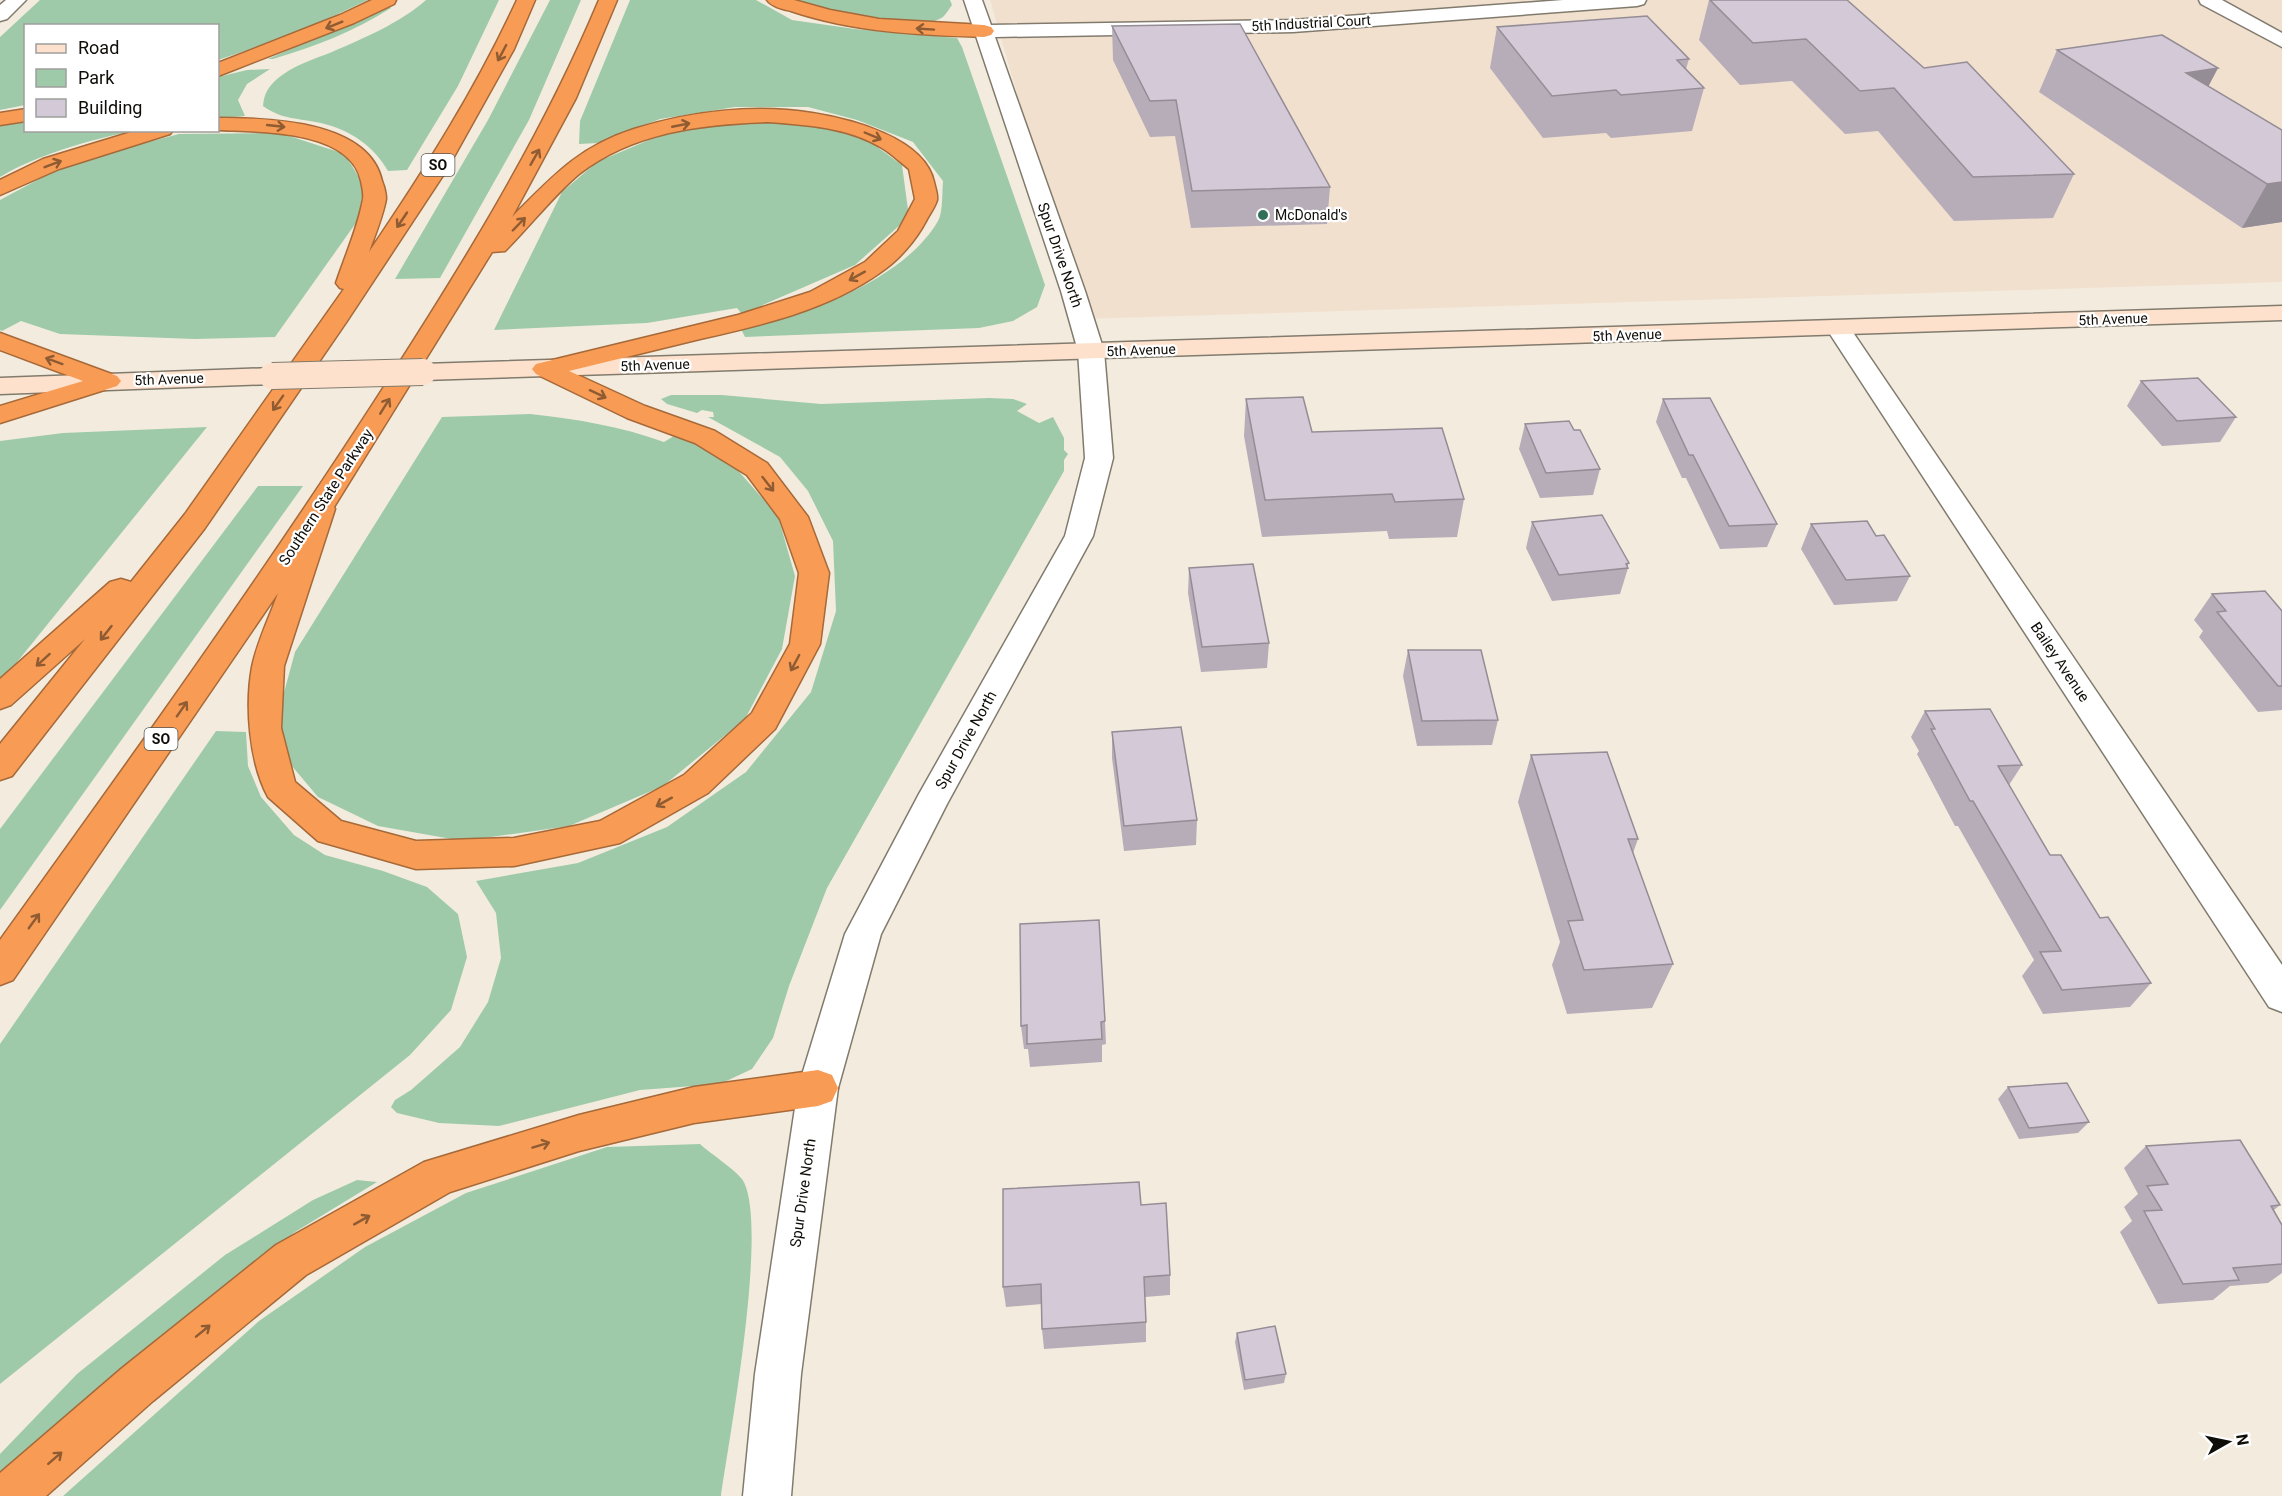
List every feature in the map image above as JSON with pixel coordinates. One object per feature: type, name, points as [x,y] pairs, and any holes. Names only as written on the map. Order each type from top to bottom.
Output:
[{"type":"highway","points":[[219,70],[347,19],[387,0]]},
{"type":"highway","name":"SO","points":[[0,767],[195,521],[336,321],[435,171],[504,49],[526,0]]},
{"type":"highway","name":"Southern State Parkway","points":[[0,969],[321,509],[464,281],[539,150],[591,44],[608,0]]},
{"type":"highway","points":[[776,0],[826,17],[876,26],[984,31]]},
{"type":"highway","points":[[0,119],[24,115]]},
{"type":"highway","points":[[464,281],[573,168],[612,146],[656,130],[708,120],[756,116],[804,118],[848,125],[888,142],[919,166],[926,199],[908,234],[873,267],[819,297],[746,321],[545,369]]},
{"type":"highway","points":[[219,124],[279,126],[317,134],[352,150],[369,168],[375,197],[336,321]]},
{"type":"highway","points":[[0,188],[51,164],[157,132]]},
{"type":"highway","points":[[0,341],[108,381]]},
{"type":"highway","points":[[321,509],[268,666],[265,728],[280,788],[330,831],[416,855],[514,852],[608,832],[696,784],[764,722],[805,644],[814,573],[794,517],[757,469],[705,436],[636,412],[545,369]]},
{"type":"highway","points":[[0,415],[108,381]]},
{"type":"highway","points":[[0,697],[195,521]]},
{"type":"highway","points":[[10,1496],[137,1385],[291,1260],[439,1176],[579,1132],[694,1105],[818,1088]]},
{"type":"main road","name":"5th Avenue","points":[[0,386],[2282,313]]},
{"type":"street","points":[[0,15],[17,0]]},
{"type":"street","name":"Spur Drive North","points":[[766,1496],[778,1374],[818,1088],[863,934],[931,802],[1079,536],[1099,458],[1091,351],[1070,281],[973,0]]},
{"type":"street","name":"5th Industrial Court","points":[[984,31],[1293,26],[1637,0]]},
{"type":"street","points":[[2208,0],[2282,40]]},
{"type":"street","name":"Bailey Avenue","points":[[1838,328],[2282,996]]},
{"type":"shaded area","points":[[990,0],[2282,0],[2282,282],[1082,319]]},
{"type":"green space","points":[[40,0],[368,0],[292,35],[219,60],[219,24],[24,24],[24,105],[0,110],[0,37]]},
{"type":"green space","points":[[426,0],[499,0],[458,86],[407,170],[388,171],[368,146],[342,130],[321,123],[284,116],[263,106],[265,94],[269,88],[289,70],[381,29],[405,16]]},
{"type":"green space","points":[[550,0],[581,0],[529,120],[440,278],[395,279],[488,120]]},
{"type":"green space","points":[[630,0],[756,0],[792,20],[855,29],[957,38],[1045,285],[1037,307],[1013,321],[979,328],[745,337],[741,329],[822,305],[877,278],[901,261],[922,242],[938,221],[942,207],[943,181],[913,142],[857,120],[808,107],[735,107],[660,119],[598,143],[579,144],[580,121]]},
{"type":"green space","points":[[799,0],[950,0],[952,5],[943,17],[930,23],[914,25],[858,18],[809,5]]},
{"type":"green space","points":[[389,6],[391,8],[377,17],[334,38],[268,59]]},
{"type":"green space","points":[[270,69],[247,84],[238,100],[245,116],[219,118],[219,77],[247,70]]},
{"type":"green space","points":[[788,120],[855,135],[902,165],[909,217],[855,265],[742,314],[737,308],[647,323],[494,330],[562,192],[597,162],[656,137],[723,122]]},
{"type":"green space","points":[[24,121],[24,132],[129,132],[65,149],[30,162],[0,177],[0,125]]},
{"type":"green space","points":[[280,133],[345,154],[364,186],[358,220],[275,337],[195,339],[60,334],[21,321],[0,330],[0,200],[69,163],[179,134]]},
{"type":"green space","points":[[671,395],[722,395],[821,404],[1013,399],[1027,404],[1017,411],[1039,423],[1053,417],[1064,438],[1064,450],[1068,454],[1064,460],[1064,471],[827,888],[789,986],[773,1038],[752,1069],[720,1084],[640,1090],[499,1126],[439,1123],[397,1113],[391,1107],[395,1100],[411,1090],[460,1047],[488,1002],[501,958],[496,913],[476,881],[578,863],[667,827],[746,772],[811,692],[836,611],[833,541],[808,491],[780,457],[708,417],[714,417],[713,412],[702,410],[697,413],[667,404],[661,399]]},
{"type":"green space","points":[[530,414],[598,424],[664,442],[677,434],[734,466],[778,516],[795,576],[782,649],[745,719],[663,786],[569,826],[463,841],[378,826],[318,797],[286,759],[279,711],[295,652],[442,417]]},
{"type":"green space","points":[[207,427],[9,672],[0,679],[0,441],[63,433]]},
{"type":"green space","points":[[258,486],[303,486],[0,910],[0,829]]},
{"type":"green space","points":[[216,731],[246,732],[248,766],[261,797],[294,835],[325,855],[383,871],[427,887],[458,914],[467,957],[451,1010],[410,1055],[0,1384],[0,1044]]},
{"type":"green space","points":[[700,1144],[742,1179],[749,1202],[752,1238],[745,1332],[721,1496],[63,1496],[259,1321],[365,1247],[466,1193],[607,1147]]},
{"type":"green space","points":[[357,1180],[377,1182],[295,1232],[163,1334],[0,1476],[0,1454],[77,1374],[225,1255],[313,1200]]},
{"type":"building","points":[[1710,0],[1847,0],[1924,68],[1967,62],[2074,174],[1973,177],[1894,88],[1860,91],[1806,39],[1753,43]]},
{"type":"building","points":[[1647,16],[1689,59],[1677,60],[1704,88],[1621,95],[1616,90],[1552,96],[1497,27]]},
{"type":"building","points":[[1240,24],[1330,187],[1192,191],[1176,100],[1150,101],[1112,26]]},
{"type":"building","points":[[2162,35],[2218,68],[2186,73],[2282,130],[2282,182],[2267,184],[2057,50]]},
{"type":"building","points":[[2198,378],[2236,417],[2177,421],[2141,381]]},
{"type":"building","points":[[1303,397],[1312,432],[1442,428],[1464,499],[1395,502],[1392,494],[1265,500],[1246,399]]},
{"type":"building","points":[[1710,398],[1777,524],[1729,526],[1693,455],[1689,455],[1663,399]]},
{"type":"building","points":[[1569,421],[1574,430],[1580,430],[1600,469],[1546,473],[1525,424]]},
{"type":"building","points":[[1602,515],[1629,563],[1626,564],[1628,568],[1559,575],[1532,522]]},
{"type":"building","points":[[1867,521],[1876,536],[1884,535],[1910,576],[1846,580],[1811,524]]},
{"type":"building","points":[[1253,564],[1269,643],[1202,647],[1189,568]]},
{"type":"building","points":[[2265,591],[2282,611],[2282,686],[2278,686],[2217,612],[2226,611],[2212,594]]},
{"type":"building","points":[[1408,650],[1481,650],[1498,720],[1422,721]]},
{"type":"building","points":[[1990,709],[2022,765],[1998,766],[2050,855],[2061,855],[2100,918],[2108,917],[2151,983],[2062,990],[2040,952],[2061,951],[1973,801],[1970,801],[1931,729],[1935,729],[1925,711]]},
{"type":"building","points":[[1181,727],[1197,820],[1124,826],[1112,732]]},
{"type":"building","points":[[1607,752],[1638,839],[1628,839],[1673,964],[1584,970],[1568,921],[1583,920],[1531,755]]},
{"type":"building","points":[[1099,920],[1105,1021],[1101,1022],[1102,1039],[1027,1044],[1027,1025],[1021,1026],[1020,924]]},
{"type":"building","points":[[2067,1083],[2089,1122],[2029,1128],[2008,1087]]},
{"type":"building","points":[[2240,1140],[2280,1205],[2271,1206],[2282,1225],[2282,1264],[2233,1268],[2239,1280],[2183,1284],[2144,1211],[2162,1210],[2147,1186],[2168,1184],[2146,1146]]},
{"type":"building","points":[[1139,1182],[1141,1205],[1166,1203],[1170,1275],[1144,1277],[1146,1322],[1042,1329],[1041,1284],[1003,1287],[1003,1189]]},
{"type":"building","points":[[1275,1326],[1286,1374],[1245,1380],[1237,1333]]},
{"type":"place","name":"McDonald's","points":[[1263,215]]}]
